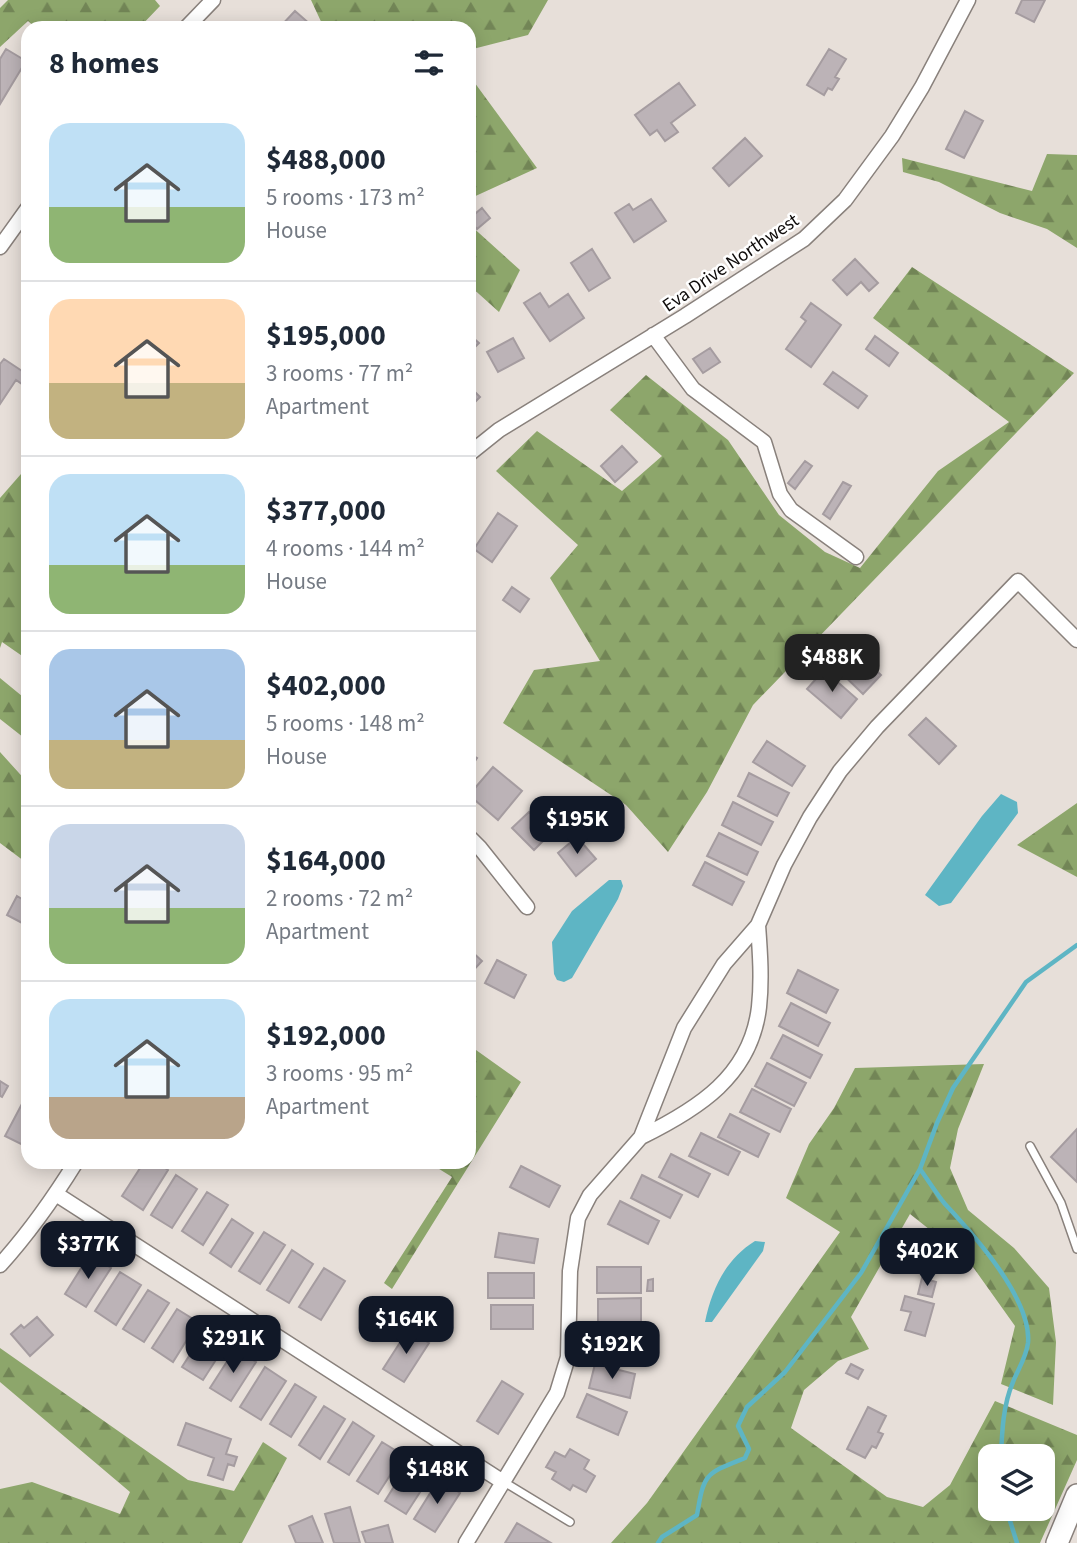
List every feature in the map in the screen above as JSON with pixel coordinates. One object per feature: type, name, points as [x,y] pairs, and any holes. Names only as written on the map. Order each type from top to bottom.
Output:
[{"type":"main road","points":[[1057,1543],[1077,1495]]},
{"type":"street","points":[[193,21],[213,0]]},
{"type":"street","name":"Eva Drive Northwest","points":[[476,448],[499,430],[804,239],[845,200],[898,126],[968,0]]},
{"type":"street","points":[[0,247],[21,218]]},
{"type":"street","points":[[653,335],[693,389],[764,442],[780,494],[791,510],[856,557]]},
{"type":"street","points":[[466,1543],[557,1393],[568,1357],[570,1271],[578,1218],[590,1195],[641,1137],[684,1028],[724,964],[758,925],[784,865],[810,817],[840,771],[877,727],[1018,581],[1077,640]]},
{"type":"street","points":[[476,845],[527,907]]},
{"type":"street","points":[[641,1137],[707,1100],[730,1076],[744,1055],[759,1008],[761,969],[758,925]]},
{"type":"street","points":[[0,1265],[23,1240],[72,1169]]},
{"type":"street","points":[[56,1194],[503,1482]]},
{"type":"lane","points":[[1030,1146],[1061,1203],[1077,1249]]},
{"type":"lane","points":[[503,1482],[570,1522]]},
{"type":"green space","points":[[8,0],[155,0],[160,6],[146,21],[21,21],[21,28],[0,47],[0,8]]},
{"type":"green space","points":[[311,0],[548,0],[528,35],[476,48],[476,21],[321,21]]},
{"type":"green space","points":[[476,85],[537,168],[476,196]]},
{"type":"green space","points":[[1047,154],[1077,155],[1077,248],[1047,229],[1000,213],[939,182],[903,172],[902,158],[1032,191]]},
{"type":"green space","points":[[476,230],[520,270],[499,312],[476,291]]},
{"type":"green space","points":[[912,267],[1074,373],[753,705],[707,792],[668,852],[626,805],[503,723],[534,670],[600,661],[550,578],[578,545],[496,471],[537,431],[622,491],[662,456],[610,410],[646,375],[728,440],[779,515],[825,552],[860,568],[938,471],[1009,422],[873,318]]},
{"type":"green space","points":[[21,474],[21,655],[2,642],[0,648],[0,498]]},
{"type":"green space","points":[[0,678],[21,695],[21,736],[0,719]]},
{"type":"green space","points":[[0,752],[21,775],[21,859],[0,843]]},
{"type":"green space","points":[[1077,803],[1077,877],[1017,845]]},
{"type":"green space","points":[[476,1050],[521,1082],[476,1154]]},
{"type":"green space","points":[[984,1064],[958,1129],[950,1168],[968,1210],[1014,1248],[1049,1288],[1056,1342],[1053,1405],[1001,1384],[1015,1326],[968,1260],[910,1214],[851,1317],[869,1349],[838,1361],[804,1390],[791,1428],[887,1497],[923,1507],[950,1485],[995,1401],[1077,1435],[1077,1460],[1055,1509],[1055,1444],[978,1444],[978,1521],[1050,1521],[1040,1543],[611,1543],[647,1503],[840,1232],[786,1198],[809,1144],[834,1108],[855,1068]]},
{"type":"green space","points":[[439,1169],[467,1169],[392,1289],[384,1283],[452,1177]]},
{"type":"green space","points":[[0,1348],[188,1480],[234,1491],[263,1442],[287,1458],[242,1543],[0,1543],[0,1489],[32,1482],[120,1514],[130,1492],[0,1382]]},
{"type":"water","points":[[1001,794],[1017,802],[1018,813],[951,903],[939,906],[925,895]]},
{"type":"water","points":[[609,880],[621,880],[623,886],[618,899],[572,978],[564,982],[557,980],[554,974],[552,942],[572,911]]},
{"type":"water","points":[[755,1241],[765,1242],[763,1251],[712,1322],[705,1322],[716,1286],[728,1266]]},
{"type":"building","points":[[1022,0],[1045,0],[1034,22],[1016,13]]},
{"type":"building","points":[[295,11],[306,21],[286,21]]},
{"type":"building","points":[[6,49],[21,58],[21,69],[0,104],[0,59]]},
{"type":"building","points":[[829,49],[846,59],[835,77],[839,79],[832,90],[828,88],[824,95],[807,85]]},
{"type":"building","points":[[679,83],[695,105],[671,123],[678,132],[665,141],[657,130],[650,135],[635,115]]},
{"type":"building","points":[[965,111],[983,121],[964,158],[946,149]]},
{"type":"building","points":[[745,138],[762,156],[729,186],[713,168]]},
{"type":"building","points":[[651,199],[666,221],[634,242],[615,213],[629,204],[633,210]]},
{"type":"building","points":[[482,208],[490,218],[477,229],[476,228],[476,213]]},
{"type":"building","points":[[592,249],[610,278],[589,291],[571,263]]},
{"type":"building","points":[[855,259],[878,283],[869,291],[861,282],[847,295],[833,280]]},
{"type":"building","points":[[540,293],[549,307],[568,294],[584,318],[550,341],[524,303]]},
{"type":"building","points":[[811,303],[841,325],[811,367],[786,349],[806,321],[801,317]]},
{"type":"building","points":[[875,336],[898,353],[889,366],[866,349]]},
{"type":"building","points":[[513,338],[524,358],[498,372],[487,352]]},
{"type":"building","points":[[710,348],[720,362],[703,373],[693,359]]},
{"type":"building","points":[[4,359],[21,370],[21,383],[16,380],[0,404],[0,364]]},
{"type":"building","points":[[833,372],[867,396],[858,408],[824,384]]},
{"type":"building","points":[[622,446],[637,462],[615,482],[601,466]]},
{"type":"building","points":[[805,461],[812,466],[795,489],[788,483]]},
{"type":"building","points":[[843,482],[851,486],[830,519],[823,514]]},
{"type":"building","points":[[498,513],[517,526],[492,562],[476,550],[476,546]]},
{"type":"building","points":[[512,587],[529,599],[520,612],[503,600]]},
{"type":"building","points":[[848,644],[881,675],[863,694],[831,663]]},
{"type":"building","points":[[824,670],[857,699],[841,718],[807,689]]},
{"type":"building","points":[[926,718],[956,746],[939,764],[909,735]]},
{"type":"building","points":[[767,741],[805,766],[792,786],[753,762]]},
{"type":"building","points":[[493,767],[522,791],[498,820],[476,801],[476,787]]},
{"type":"building","points":[[749,773],[789,793],[777,816],[738,796]]},
{"type":"building","points":[[733,802],[773,822],[761,845],[722,825]]},
{"type":"building","points":[[529,812],[551,833],[534,850],[512,828]]},
{"type":"building","points":[[719,833],[758,852],[747,875],[707,856]]},
{"type":"building","points":[[577,837],[596,859],[576,876],[558,853]]},
{"type":"building","points":[[705,862],[744,882],[732,905],[693,885]]},
{"type":"building","points":[[17,896],[21,898],[21,922],[7,915]]},
{"type":"building","points":[[476,955],[482,961],[476,967]]},
{"type":"building","points":[[497,960],[526,975],[514,998],[485,983]]},
{"type":"building","points":[[798,970],[838,990],[826,1013],[787,993]]},
{"type":"building","points":[[791,1003],[830,1023],[818,1046],[779,1026]]},
{"type":"building","points":[[783,1035],[822,1055],[810,1078],[771,1058]]},
{"type":"building","points":[[767,1063],[806,1083],[794,1106],[755,1086]]},
{"type":"building","points":[[0,1081],[8,1086],[2,1097],[0,1096]]},
{"type":"building","points":[[752,1089],[791,1109],[780,1132],[740,1112]]},
{"type":"building","points":[[21,1106],[21,1144],[5,1136]]},
{"type":"building","points":[[730,1114],[769,1134],[758,1157],[718,1137]]},
{"type":"building","points":[[1077,1129],[1077,1182],[1051,1157]]},
{"type":"building","points":[[701,1133],[740,1152],[728,1175],[689,1156]]},
{"type":"building","points":[[671,1154],[710,1174],[698,1197],[659,1177]]},
{"type":"building","points":[[521,1166],[560,1186],[549,1207],[510,1187]]},
{"type":"building","points":[[139,1169],[168,1170],[143,1210],[122,1196]]},
{"type":"building","points":[[176,1175],[197,1189],[172,1228],[151,1215]]},
{"type":"building","points":[[642,1175],[682,1195],[670,1218],[631,1198]]},
{"type":"building","points":[[207,1192],[228,1205],[203,1245],[182,1231]]},
{"type":"building","points":[[620,1201],[659,1221],[648,1244],[608,1224]]},
{"type":"building","points":[[232,1219],[253,1233],[231,1267],[210,1253]]},
{"type":"building","points":[[264,1232],[285,1245],[260,1284],[239,1271]]},
{"type":"building","points":[[499,1233],[538,1239],[534,1263],[495,1257]]},
{"type":"building","points":[[292,1250],[313,1264],[289,1303],[267,1290]]},
{"type":"building","points":[[90,1254],[111,1268],[86,1307],[65,1294]]},
{"type":"building","points":[[597,1267],[641,1267],[641,1293],[597,1293]]},
{"type":"building","points":[[324,1268],[345,1281],[321,1320],[299,1307]]},
{"type":"building","points":[[120,1272],[141,1285],[116,1325],[95,1311]]},
{"type":"building","points":[[488,1273],[534,1273],[534,1298],[488,1298]]},
{"type":"building","points":[[922,1278],[936,1282],[932,1297],[918,1294]]},
{"type":"building","points":[[653,1279],[653,1291],[647,1291],[648,1280]]},
{"type":"building","points":[[148,1290],[169,1303],[144,1342],[123,1329]]},
{"type":"building","points":[[905,1296],[934,1304],[925,1336],[905,1330],[911,1312],[901,1310]]},
{"type":"building","points":[[641,1298],[641,1324],[598,1324],[598,1299]]},
{"type":"building","points":[[491,1305],[533,1305],[533,1329],[491,1329]]},
{"type":"building","points":[[177,1309],[198,1322],[173,1362],[152,1348]]},
{"type":"building","points":[[37,1317],[53,1335],[30,1356],[11,1334]]},
{"type":"building","points":[[207,1328],[228,1341],[203,1380],[182,1367]]},
{"type":"building","points":[[408,1330],[429,1343],[404,1382],[383,1369]]},
{"type":"building","points":[[600,1333],[639,1334],[638,1358],[599,1357]]},
{"type":"building","points":[[235,1349],[256,1362],[231,1401],[210,1388]]},
{"type":"building","points":[[595,1364],[635,1374],[630,1398],[589,1388]]},
{"type":"building","points":[[851,1364],[863,1370],[858,1379],[846,1373]]},
{"type":"building","points":[[265,1367],[286,1381],[261,1420],[240,1407]]},
{"type":"building","points":[[502,1381],[523,1394],[498,1434],[477,1421]]},
{"type":"building","points":[[295,1384],[316,1397],[291,1437],[270,1424]]},
{"type":"building","points":[[587,1394],[627,1412],[618,1435],[577,1417]]},
{"type":"building","points":[[324,1406],[345,1419],[320,1459],[299,1445]]},
{"type":"building","points":[[868,1407],[886,1416],[878,1432],[883,1434],[876,1448],[872,1446],[865,1458],[847,1449]]},
{"type":"building","points":[[353,1422],[374,1436],[349,1475],[328,1462]]},
{"type":"building","points":[[186,1423],[231,1439],[226,1454],[237,1457],[234,1466],[228,1464],[223,1480],[208,1475],[214,1458],[178,1445]]},
{"type":"building","points":[[382,1442],[403,1455],[378,1494],[357,1481]]},
{"type":"building","points":[[570,1449],[589,1460],[584,1469],[595,1476],[586,1492],[573,1485],[570,1490],[552,1479],[556,1472],[546,1467],[555,1452],[565,1457]]},
{"type":"building","points":[[410,1461],[431,1475],[406,1514],[385,1501]]},
{"type":"building","points":[[439,1479],[460,1493],[435,1532],[414,1519]]},
{"type":"building","points":[[350,1507],[360,1543],[334,1543],[325,1514]]},
{"type":"building","points":[[312,1516],[323,1543],[296,1543],[289,1526]]},
{"type":"building","points":[[517,1523],[551,1543],[505,1543]]},
{"type":"building","points":[[388,1525],[393,1543],[366,1543],[362,1532]]},
{"type":"waterway","points":[[658,1543],[662,1537],[697,1515],[705,1483],[714,1472],[745,1458],[749,1449],[738,1426],[747,1407],[785,1372],[861,1273],[920,1169],[953,1088],[1026,982],[1077,945]]},
{"type":"waterway","points":[[920,1169],[998,1268],[1021,1307],[1027,1326],[1027,1348],[1005,1409],[1002,1444]]},
{"type":"waterway","points":[[1010,1521],[1017,1543]]}]
